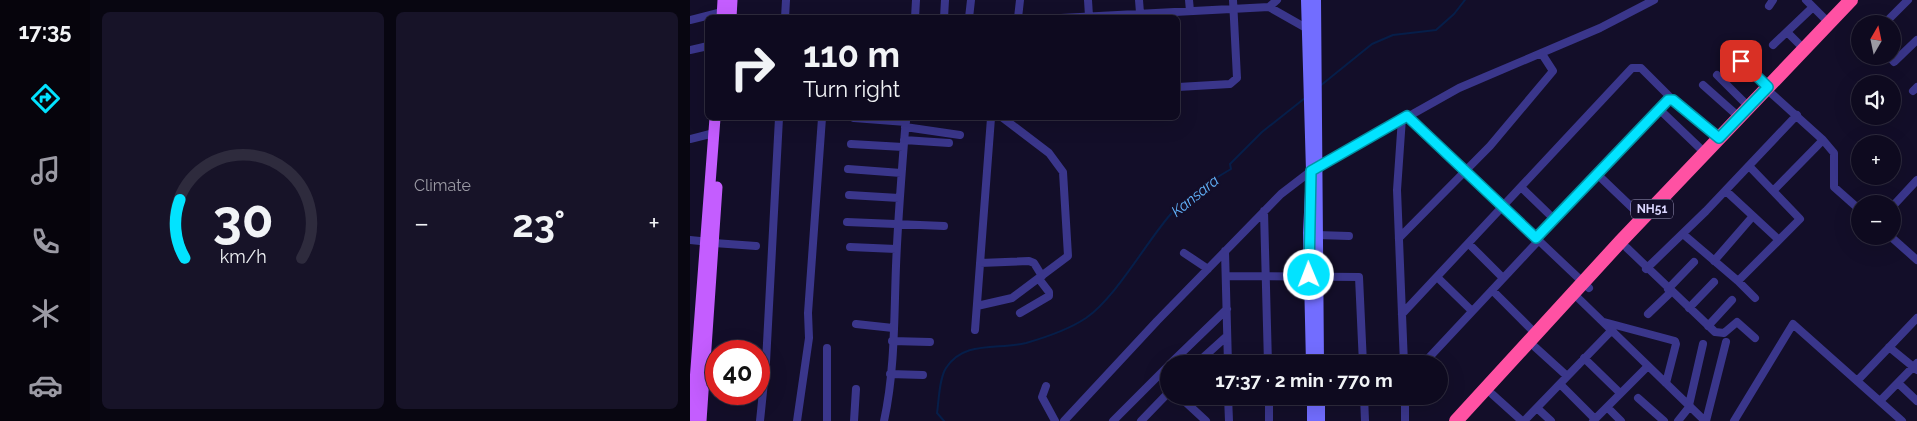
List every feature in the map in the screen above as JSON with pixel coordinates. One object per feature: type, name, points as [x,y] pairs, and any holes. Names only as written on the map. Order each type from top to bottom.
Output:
[{"type":"highway","name":"NH51","points":[[1586,285],[1627,248],[1850,0]]},
{"type":"highway","name":"NH51","points":[[1468,421],[1643,218],[1739,117],[1770,90],[1859,0]]},
{"type":"highway","name":"NH51","points":[[1456,421],[1536,341]]},
{"type":"main road","points":[[723,0],[725,15]]},
{"type":"main road","points":[[725,15],[732,0]]},
{"type":"main road","points":[[701,421],[711,242],[715,120]]},
{"type":"main road","points":[[691,421],[711,242],[722,120]]},
{"type":"street","points":[[785,15],[786,0]]},
{"type":"street","points":[[915,15],[916,0]]},
{"type":"street","points":[[944,15],[945,0]]},
{"type":"street","points":[[969,15],[971,0]]},
{"type":"street","points":[[1018,15],[1020,0]]},
{"type":"street","points":[[1088,0],[1089,15]]},
{"type":"street","points":[[1139,0],[1140,13]]},
{"type":"street","points":[[1189,0],[1190,11]]},
{"type":"street","points":[[1269,7],[1277,0]]},
{"type":"street","points":[[1306,0],[1306,28],[1313,71]]},
{"type":"street","points":[[1316,0],[1313,71],[1318,235],[1313,275],[1318,355]]},
{"type":"street","points":[[1064,421],[1281,194],[1315,170],[1405,117],[1459,88],[1600,28],[1654,0]]},
{"type":"street","points":[[1806,0],[1829,23]]},
{"type":"street","points":[[1893,15],[1908,0]]},
{"type":"street","points":[[1106,15],[1190,11],[1234,4],[1269,7],[1306,28]]},
{"type":"street","points":[[1180,87],[1230,84],[1237,78],[1234,4]]},
{"type":"street","points":[[1773,45],[1813,7]]},
{"type":"street","points":[[690,20],[705,18]]},
{"type":"street","points":[[1787,32],[1804,49]]},
{"type":"street","points":[[1901,55],[1917,40]]},
{"type":"street","points":[[690,50],[705,47]]},
{"type":"street","points":[[1728,49],[1823,140],[1834,155],[1834,187],[1851,202]]},
{"type":"street","points":[[1400,238],[1466,171],[1553,71],[1542,54]]},
{"type":"street","points":[[1402,314],[1505,207],[1635,67],[1641,68],[1673,100],[1719,138]]},
{"type":"street","points":[[1717,75],[1749,107]]},
{"type":"street","points":[[1703,85],[1739,117]]},
{"type":"street","points":[[1431,355],[1503,278],[1554,219],[1668,100],[1673,100]]},
{"type":"street","points":[[1659,109],[1705,153]]},
{"type":"street","points":[[1646,269],[1750,167],[1797,115]]},
{"type":"street","points":[[1405,117],[1505,207],[1586,285]]},
{"type":"street","points":[[1404,355],[1397,190],[1405,117]]},
{"type":"street","points":[[760,421],[766,353],[779,120]]},
{"type":"street","points":[[797,421],[809,338],[808,313],[822,120]]},
{"type":"street","points":[[880,120],[906,122],[960,135]]},
{"type":"street","points":[[975,330],[991,120]]},
{"type":"street","points":[[977,306],[1012,298],[1068,256],[1063,172],[1049,153],[1006,120]]},
{"type":"street","points":[[884,421],[890,374],[897,225],[906,122]]},
{"type":"street","points":[[690,139],[714,133]]},
{"type":"street","points":[[1773,191],[1823,140]]},
{"type":"street","points":[[851,144],[950,144]]},
{"type":"street","points":[[1738,281],[1800,219],[1750,167]]},
{"type":"street","points":[[848,169],[901,173]]},
{"type":"street","points":[[1311,355],[1315,170]]},
{"type":"street","points":[[1597,174],[1643,218]]},
{"type":"street","points":[[1901,197],[1917,180]]},
{"type":"street","points":[[1522,188],[1554,219]]},
{"type":"street","points":[[1726,191],[1779,240]]},
{"type":"street","points":[[849,195],[899,198]]},
{"type":"street","points":[[1264,211],[1268,355]]},
{"type":"street","points":[[1714,260],[1753,216]]},
{"type":"street","points":[[847,222],[944,226]]},
{"type":"street","points":[[1683,234],[1755,298]]},
{"type":"street","points":[[1318,235],[1349,236]]},
{"type":"street","points":[[690,240],[756,246]]},
{"type":"street","points":[[1469,244],[1503,278]]},
{"type":"street","points":[[1900,245],[1917,260]]},
{"type":"street","points":[[850,247],[896,249]]},
{"type":"street","points":[[1627,248],[1646,269],[1715,332],[1722,334],[1737,322],[1755,338]]},
{"type":"street","points":[[1225,251],[1228,355]]},
{"type":"street","points":[[1184,253],[1208,269]]},
{"type":"street","points":[[980,262],[1029,261],[1034,263],[1040,278],[1049,292],[1049,296],[1020,313]]},
{"type":"street","points":[[1648,314],[1694,262]]},
{"type":"street","points":[[1226,276],[1356,276],[1360,280],[1362,355]]},
{"type":"street","points":[[1437,277],[1472,311]]},
{"type":"street","points":[[1689,308],[1714,282]]},
{"type":"street","points":[[1492,290],[1567,376]]},
{"type":"street","points":[[1576,296],[1705,421],[1726,342]]},
{"type":"street","points":[[1708,326],[1732,300]]},
{"type":"street","points":[[1178,355],[1227,309]]},
{"type":"street","points":[[1857,381],[1917,318]]},
{"type":"street","points":[[1602,322],[1674,341],[1676,344],[1666,383]]},
{"type":"street","points":[[856,324],[893,328]]},
{"type":"street","points":[[1734,421],[1793,324],[1902,421]]},
{"type":"street","points":[[1492,394],[1523,421],[1611,331]]},
{"type":"street","points":[[1206,355],[1228,336]]},
{"type":"street","points":[[892,340],[930,342]]},
{"type":"street","points":[[1678,421],[1689,406],[1703,344]]},
{"type":"street","points":[[1880,402],[1916,367],[1889,347]]},
{"type":"street","points":[[827,348],[827,421]]},
{"type":"street","points":[[1584,358],[1620,394]]},
{"type":"street","points":[[1560,384],[1594,420],[1648,366]]},
{"type":"street","points":[[1113,421],[1160,373]]},
{"type":"street","points":[[890,374],[923,375]]},
{"type":"street","points":[[1898,383],[1917,400]]},
{"type":"street","points":[[1046,386],[1042,397],[1055,421]]},
{"type":"street","points":[[854,421],[856,389]]},
{"type":"street","points":[[1638,398],[1664,421]]},
{"type":"street","points":[[1141,421],[1160,401]]},
{"type":"street","points":[[1189,405],[1206,421]]},
{"type":"street","points":[[1268,405],[1269,421]]},
{"type":"street","points":[[1312,405],[1312,421]]},
{"type":"street","points":[[1320,405],[1320,421]]},
{"type":"street","points":[[1364,405],[1365,421]]},
{"type":"street","points":[[1405,405],[1405,421]]},
{"type":"street","points":[[1607,407],[1621,421]]},
{"type":"street","points":[[1537,408],[1551,421]]},
{"type":"street","points":[[1220,421],[1229,417]]},
{"type":"waterway","name":"Kansara","points":[[1320,86],[1372,44],[1393,35],[1436,30],[1454,14],[1465,0]]},
{"type":"waterway","name":"Kansara","points":[[944,421],[937,413],[940,390],[946,368],[953,359],[962,353],[972,350],[1034,341],[1065,330],[1086,318],[1097,309],[1119,284],[1170,215],[1199,189],[1231,169],[1230,164],[1262,132],[1305,98]]},
{"type":"route","points":[[1309,275],[1308,232],[1311,171],[1407,116],[1536,238],[1668,100],[1673,100],[1719,138],[1768,87],[1741,61]]}]
